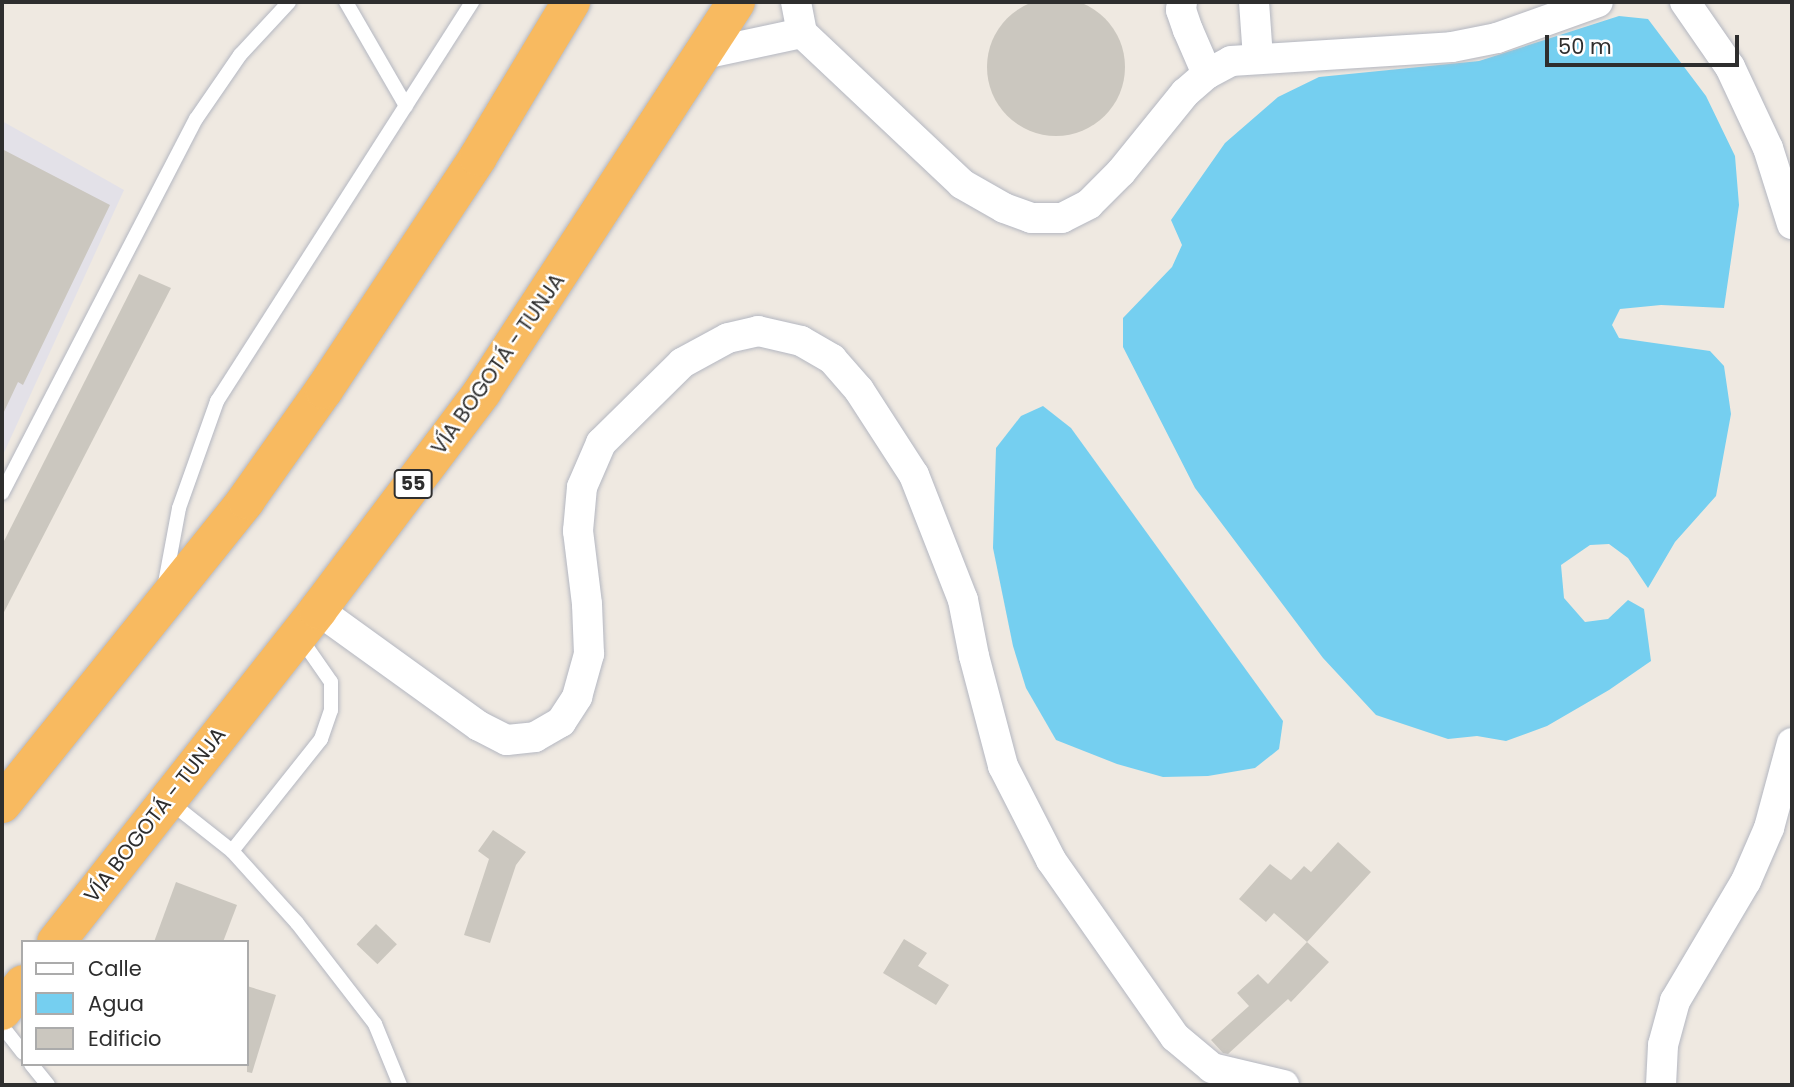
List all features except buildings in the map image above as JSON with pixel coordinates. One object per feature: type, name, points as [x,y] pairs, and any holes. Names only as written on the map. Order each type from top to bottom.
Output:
[{"type":"highway","points":[[2,804],[246,500],[324,390],[478,157],[571,2]]},
{"type":"highway","name":"VÍA BOGOTÁ - TUNJA","points":[[58,940],[308,622],[482,392],[736,2]]},
{"type":"highway","points":[[2,1012],[21,987]]},
{"type":"street","points":[[796,2],[802,33],[962,184],[1004,208],[1031,218],[1062,218],[1089,204],[1121,172],[1185,93],[1207,74],[1231,61],[1452,47],[1497,38],[1598,2]]},
{"type":"street","points":[[1182,2],[1181,9],[1188,30],[1207,74]]},
{"type":"street","points":[[1254,2],[1258,58]]},
{"type":"street","points":[[1685,2],[1730,67],[1768,148],[1792,224]]},
{"type":"street","points":[[704,54],[802,33]]},
{"type":"street","points":[[308,622],[479,726],[508,740],[535,737],[544,732],[561,722],[577,697],[589,654],[587,604],[578,531],[582,487],[601,443],[682,363],[728,338],[758,331],[801,341],[832,359],[859,390],[914,475],[963,600],[974,656],[1003,765],[1051,860],[1175,1037],[1212,1068],[1284,1085]]},
{"type":"street","points":[[1661,1085],[1663,1045],[1675,1001],[1745,881],[1769,828],[1792,743]]},
{"type":"lane","points":[[2,493],[196,119],[240,55],[289,2]]},
{"type":"lane","points":[[346,2],[406,106]]},
{"type":"lane","points":[[160,607],[179,508],[217,401],[472,2]]},
{"type":"lane","points":[[232,851],[321,739],[331,710],[331,682],[308,622]]},
{"type":"lane","points":[[167,800],[232,851],[298,923],[375,1024],[400,1085]]},
{"type":"lane","points":[[2,1026],[21,1050]]},
{"type":"lane","points":[[33,1066],[48,1085]]},
{"type":"shaded area","points":[[2,121],[124,190],[2,457]]},
{"type":"water","points":[[1619,16],[1648,19],[1706,96],[1735,156],[1739,205],[1724,308],[1661,305],[1620,309],[1612,325],[1619,338],[1710,351],[1724,366],[1731,414],[1716,496],[1675,542],[1648,588],[1628,558],[1609,544],[1590,545],[1561,565],[1564,598],[1585,622],[1608,619],[1628,600],[1644,609],[1651,661],[1609,690],[1547,726],[1506,741],[1477,736],[1448,739],[1376,715],[1323,658],[1195,488],[1123,347],[1123,318],[1172,267],[1182,245],[1171,220],[1225,143],[1278,97],[1319,77],[1479,61]]},
{"type":"water","points":[[1043,406],[1071,428],[1283,721],[1279,749],[1255,768],[1208,776],[1163,777],[1117,764],[1056,740],[1026,688],[1013,646],[993,548],[996,448],[1021,416]]}]
